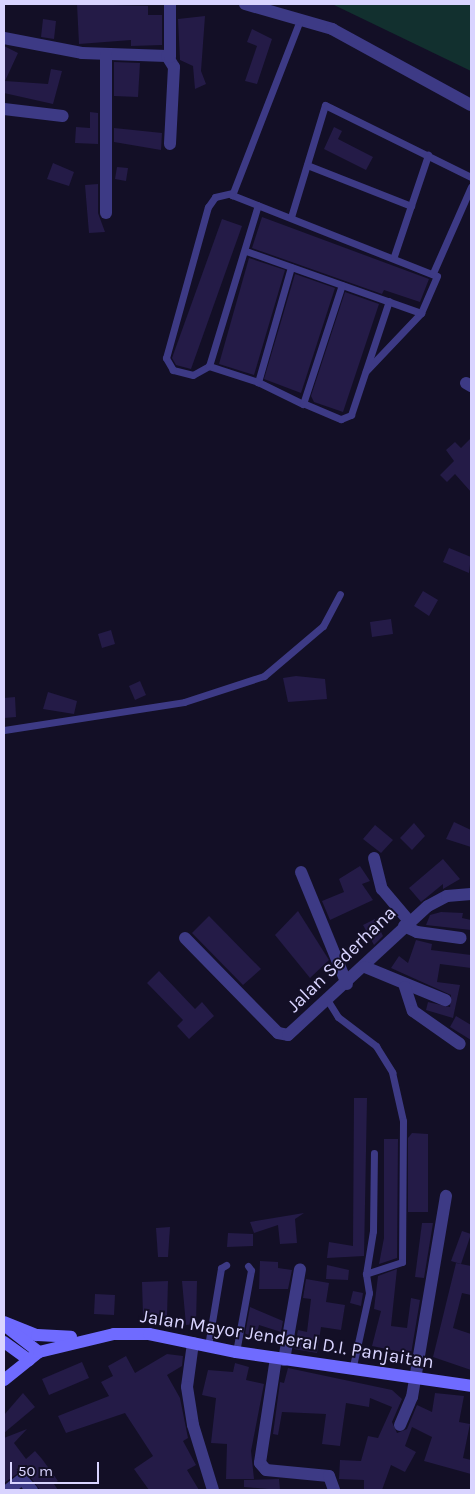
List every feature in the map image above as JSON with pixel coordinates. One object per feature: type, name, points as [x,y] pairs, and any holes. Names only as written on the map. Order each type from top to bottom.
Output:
[{"type":"main road","points":[[4,1323],[37,1335],[90,1336]]},
{"type":"main road","points":[[4,1323],[39,1352],[4,1380]]},
{"type":"main road","name":"Jalan Mayor Jenderal D.I. Panjaitan","points":[[39,1352],[90,1336],[149,1334],[236,1352],[471,1386]]},
{"type":"main road","points":[[4,1342],[29,1360]]},
{"type":"street","points":[[170,4],[170,57],[174,66],[170,144]]},
{"type":"street","points":[[245,4],[332,28],[471,105]]},
{"type":"street","points":[[4,38],[106,55],[170,57]]},
{"type":"street","points":[[106,55],[106,213]]},
{"type":"street","points":[[4,109],[63,116]]},
{"type":"street","points":[[374,858],[382,889],[407,923],[427,934],[461,938]]},
{"type":"street","points":[[301,872],[347,984]]},
{"type":"street","name":"Jalan Sederhana","points":[[185,938],[283,1035],[293,1034],[365,968],[407,923],[447,896],[471,894]]},
{"type":"street","points":[[365,968],[405,987],[445,1000]]},
{"type":"street","points":[[405,987],[417,1015],[460,1044]]},
{"type":"street","points":[[400,1425],[415,1379],[446,1196]]},
{"type":"street","points":[[300,1269],[260,1463],[266,1470],[329,1476],[334,1490]]},
{"type":"street","points":[[193,1343],[187,1387],[193,1425],[213,1490]]},
{"type":"street","points":[[8,1490],[22,1479],[32,1490]]},
{"type":"lane","points":[[232,193],[300,20]]},
{"type":"lane","points":[[291,216],[325,105],[471,177]]},
{"type":"lane","points":[[394,256],[428,155]]},
{"type":"lane","points":[[307,165],[411,206]]},
{"type":"lane","points":[[433,273],[471,187]]},
{"type":"lane","points":[[258,205],[246,251],[208,366],[193,375],[172,370],[166,358],[208,207],[215,197],[232,193],[258,205],[394,256],[433,273],[438,279],[421,313],[366,371]]},
{"type":"lane","points":[[246,251],[421,313]]},
{"type":"lane","points":[[258,382],[291,267]]},
{"type":"lane","points":[[305,404],[342,285]]},
{"type":"lane","points":[[208,366],[258,382],[305,404],[348,418],[389,301]]},
{"type":"lane","points":[[4,730],[184,702],[264,676],[323,626],[340,594]]},
{"type":"lane","points":[[328,1001],[338,1018],[376,1046],[392,1072],[402,1105],[402,1262],[366,1274]]},
{"type":"lane","points":[[352,1370],[369,1293],[366,1274],[374,1231],[374,1153]]},
{"type":"lane","points":[[208,1346],[221,1268],[226,1265]]},
{"type":"lane","points":[[236,1352],[251,1270],[248,1266]]},
{"type":"green space","points":[[332,4],[471,4],[471,71]]},
{"type":"building","points":[[77,4],[148,6],[148,15],[162,15],[162,45],[131,46],[131,40],[79,44]]},
{"type":"building","points":[[205,16],[201,71],[206,84],[195,89],[193,66],[180,60],[178,19]]},
{"type":"building","points":[[43,19],[56,21],[54,39],[41,37]]},
{"type":"building","points":[[252,29],[272,39],[257,84],[245,81],[257,46],[247,42]]},
{"type":"building","points":[[4,46],[18,53],[5,81],[48,84],[51,69],[62,71],[53,104],[4,93]]},
{"type":"building","points":[[114,62],[140,63],[138,97],[114,96]]},
{"type":"building","points":[[90,112],[98,113],[98,144],[75,143],[76,127],[90,128]]},
{"type":"building","points":[[334,127],[342,131],[338,139],[373,157],[366,170],[324,149]]},
{"type":"building","points":[[114,128],[162,133],[161,150],[114,142]]},
{"type":"building","points":[[53,163],[74,172],[69,186],[47,179]]},
{"type":"building","points":[[117,167],[128,168],[126,181],[115,179]]},
{"type":"building","points":[[98,184],[98,213],[105,232],[89,233],[85,185]]},
{"type":"building","points":[[262,217],[429,279],[420,302],[384,290],[382,294],[252,248]]},
{"type":"building","points":[[222,219],[242,226],[191,369],[176,365],[172,358]]},
{"type":"building","points":[[249,258],[285,270],[254,375],[219,364]]},
{"type":"building","points":[[295,274],[335,288],[301,393],[264,379]]},
{"type":"building","points":[[345,292],[379,304],[343,412],[314,402],[311,396]]},
{"type":"building","points":[[471,438],[471,492],[455,474],[447,482],[440,475],[454,461],[446,450],[455,442],[461,448]]},
{"type":"building","points":[[449,548],[471,557],[469,573],[443,562]]},
{"type":"building","points":[[423,591],[438,600],[429,616],[414,606]]},
{"type":"building","points":[[391,619],[393,634],[372,637],[370,622]]},
{"type":"building","points":[[111,630],[115,644],[102,648],[98,634]]},
{"type":"building","points":[[296,676],[325,679],[327,699],[288,702],[283,678]]},
{"type":"building","points":[[140,681],[146,695],[135,700],[129,686]]},
{"type":"building","points":[[48,692],[77,701],[74,714],[43,709]]},
{"type":"building","points":[[15,697],[16,717],[4,718],[4,698]]},
{"type":"building","points":[[454,822],[471,830],[471,847],[446,839]]},
{"type":"building","points":[[414,823],[425,836],[412,850],[400,838]]},
{"type":"building","points":[[375,825],[393,840],[381,853],[363,839]]},
{"type":"building","points":[[443,859],[460,879],[443,889],[443,884],[421,902],[409,888]]},
{"type":"building","points":[[360,866],[370,881],[362,884],[373,900],[330,920],[322,901],[344,892],[339,879]]},
{"type":"building","points":[[298,911],[329,960],[310,978],[275,935]]},
{"type":"building","points":[[441,912],[463,913],[462,918],[471,920],[471,930],[426,925],[430,915]]},
{"type":"building","points":[[209,916],[261,969],[243,985],[192,933]]},
{"type":"building","points":[[375,919],[383,936],[374,945],[363,925]]},
{"type":"building","points":[[416,940],[432,944],[431,950],[471,955],[471,968],[440,964],[437,982],[460,985],[453,1018],[426,1010],[428,1002],[450,1007],[451,995],[391,968],[399,956],[408,963]]},
{"type":"building","points":[[159,971],[195,1009],[202,1002],[214,1016],[189,1039],[177,1026],[183,1020],[147,983]]},
{"type":"building","points":[[456,1016],[471,1025],[471,1040],[450,1027]]},
{"type":"building","points":[[354,1098],[367,1098],[364,1256],[327,1258],[329,1242],[353,1246]]},
{"type":"building","points":[[412,1133],[428,1134],[428,1212],[408,1212],[408,1138]]},
{"type":"building","points":[[384,1139],[398,1139],[397,1258],[379,1264],[384,1238]]},
{"type":"building","points":[[304,1213],[295,1219],[297,1243],[280,1244],[278,1225],[254,1233],[250,1222]]},
{"type":"building","points":[[422,1223],[433,1223],[424,1278],[415,1277]]},
{"type":"building","points":[[170,1227],[168,1257],[158,1257],[156,1228]]},
{"type":"building","points":[[462,1231],[471,1234],[461,1264],[451,1261]]},
{"type":"building","points":[[228,1233],[253,1234],[253,1246],[227,1247]]},
{"type":"building","points":[[260,1261],[278,1262],[278,1268],[292,1270],[288,1289],[259,1289]]},
{"type":"building","points":[[456,1263],[471,1266],[471,1295],[462,1293],[453,1328],[471,1334],[471,1370],[433,1357]]},
{"type":"building","points":[[327,1265],[349,1270],[348,1280],[326,1279]]},
{"type":"building","points":[[397,1269],[391,1326],[407,1328],[411,1298],[420,1300],[411,1354],[372,1346],[381,1311],[374,1309],[378,1276]]},
{"type":"building","points":[[306,1279],[329,1283],[326,1302],[345,1305],[341,1330],[321,1327],[317,1353],[294,1349],[298,1330],[307,1332],[311,1299],[303,1298]]},
{"type":"building","points":[[168,1281],[167,1316],[143,1315],[142,1282]]},
{"type":"building","points":[[182,1281],[197,1281],[196,1324],[186,1325]]},
{"type":"building","points":[[353,1291],[363,1293],[361,1306],[350,1303]]},
{"type":"building","points":[[95,1294],[115,1295],[114,1315],[94,1314]]},
{"type":"building","points":[[250,1307],[283,1321],[281,1332],[259,1325],[256,1336],[245,1334]]},
{"type":"building","points":[[167,1354],[183,1356],[182,1366],[167,1375],[180,1398],[188,1438],[183,1441],[196,1465],[187,1470],[199,1490],[149,1490],[134,1469],[153,1456],[125,1413],[66,1433],[58,1416],[109,1396],[101,1382],[113,1376],[108,1366],[126,1356],[135,1373]]},
{"type":"building","points":[[82,1362],[89,1378],[49,1395],[42,1379]]},
{"type":"building","points":[[235,1363],[249,1367],[246,1380],[264,1384],[251,1451],[254,1479],[226,1479],[227,1444],[211,1443],[216,1398],[202,1395],[208,1370],[233,1372]]},
{"type":"building","points":[[288,1368],[392,1390],[402,1399],[392,1422],[397,1433],[407,1429],[417,1405],[432,1412],[435,1393],[464,1396],[459,1422],[470,1424],[463,1458],[471,1460],[471,1474],[424,1461],[432,1437],[412,1427],[405,1446],[416,1452],[405,1472],[391,1465],[382,1490],[364,1490],[364,1480],[339,1479],[340,1460],[361,1461],[368,1436],[378,1438],[392,1407],[370,1398],[369,1407],[346,1403],[340,1446],[322,1444],[326,1414],[282,1412],[278,1435],[273,1434],[280,1382],[284,1383]]},
{"type":"building","points":[[23,1393],[35,1407],[4,1433],[4,1415]]},
{"type":"building","points":[[27,1429],[14,1443],[26,1459],[35,1451],[58,1481],[54,1484],[58,1490],[40,1490],[24,1469],[4,1483],[4,1438]]},
{"type":"building","points":[[279,1479],[280,1490],[244,1487],[244,1480]]}]
